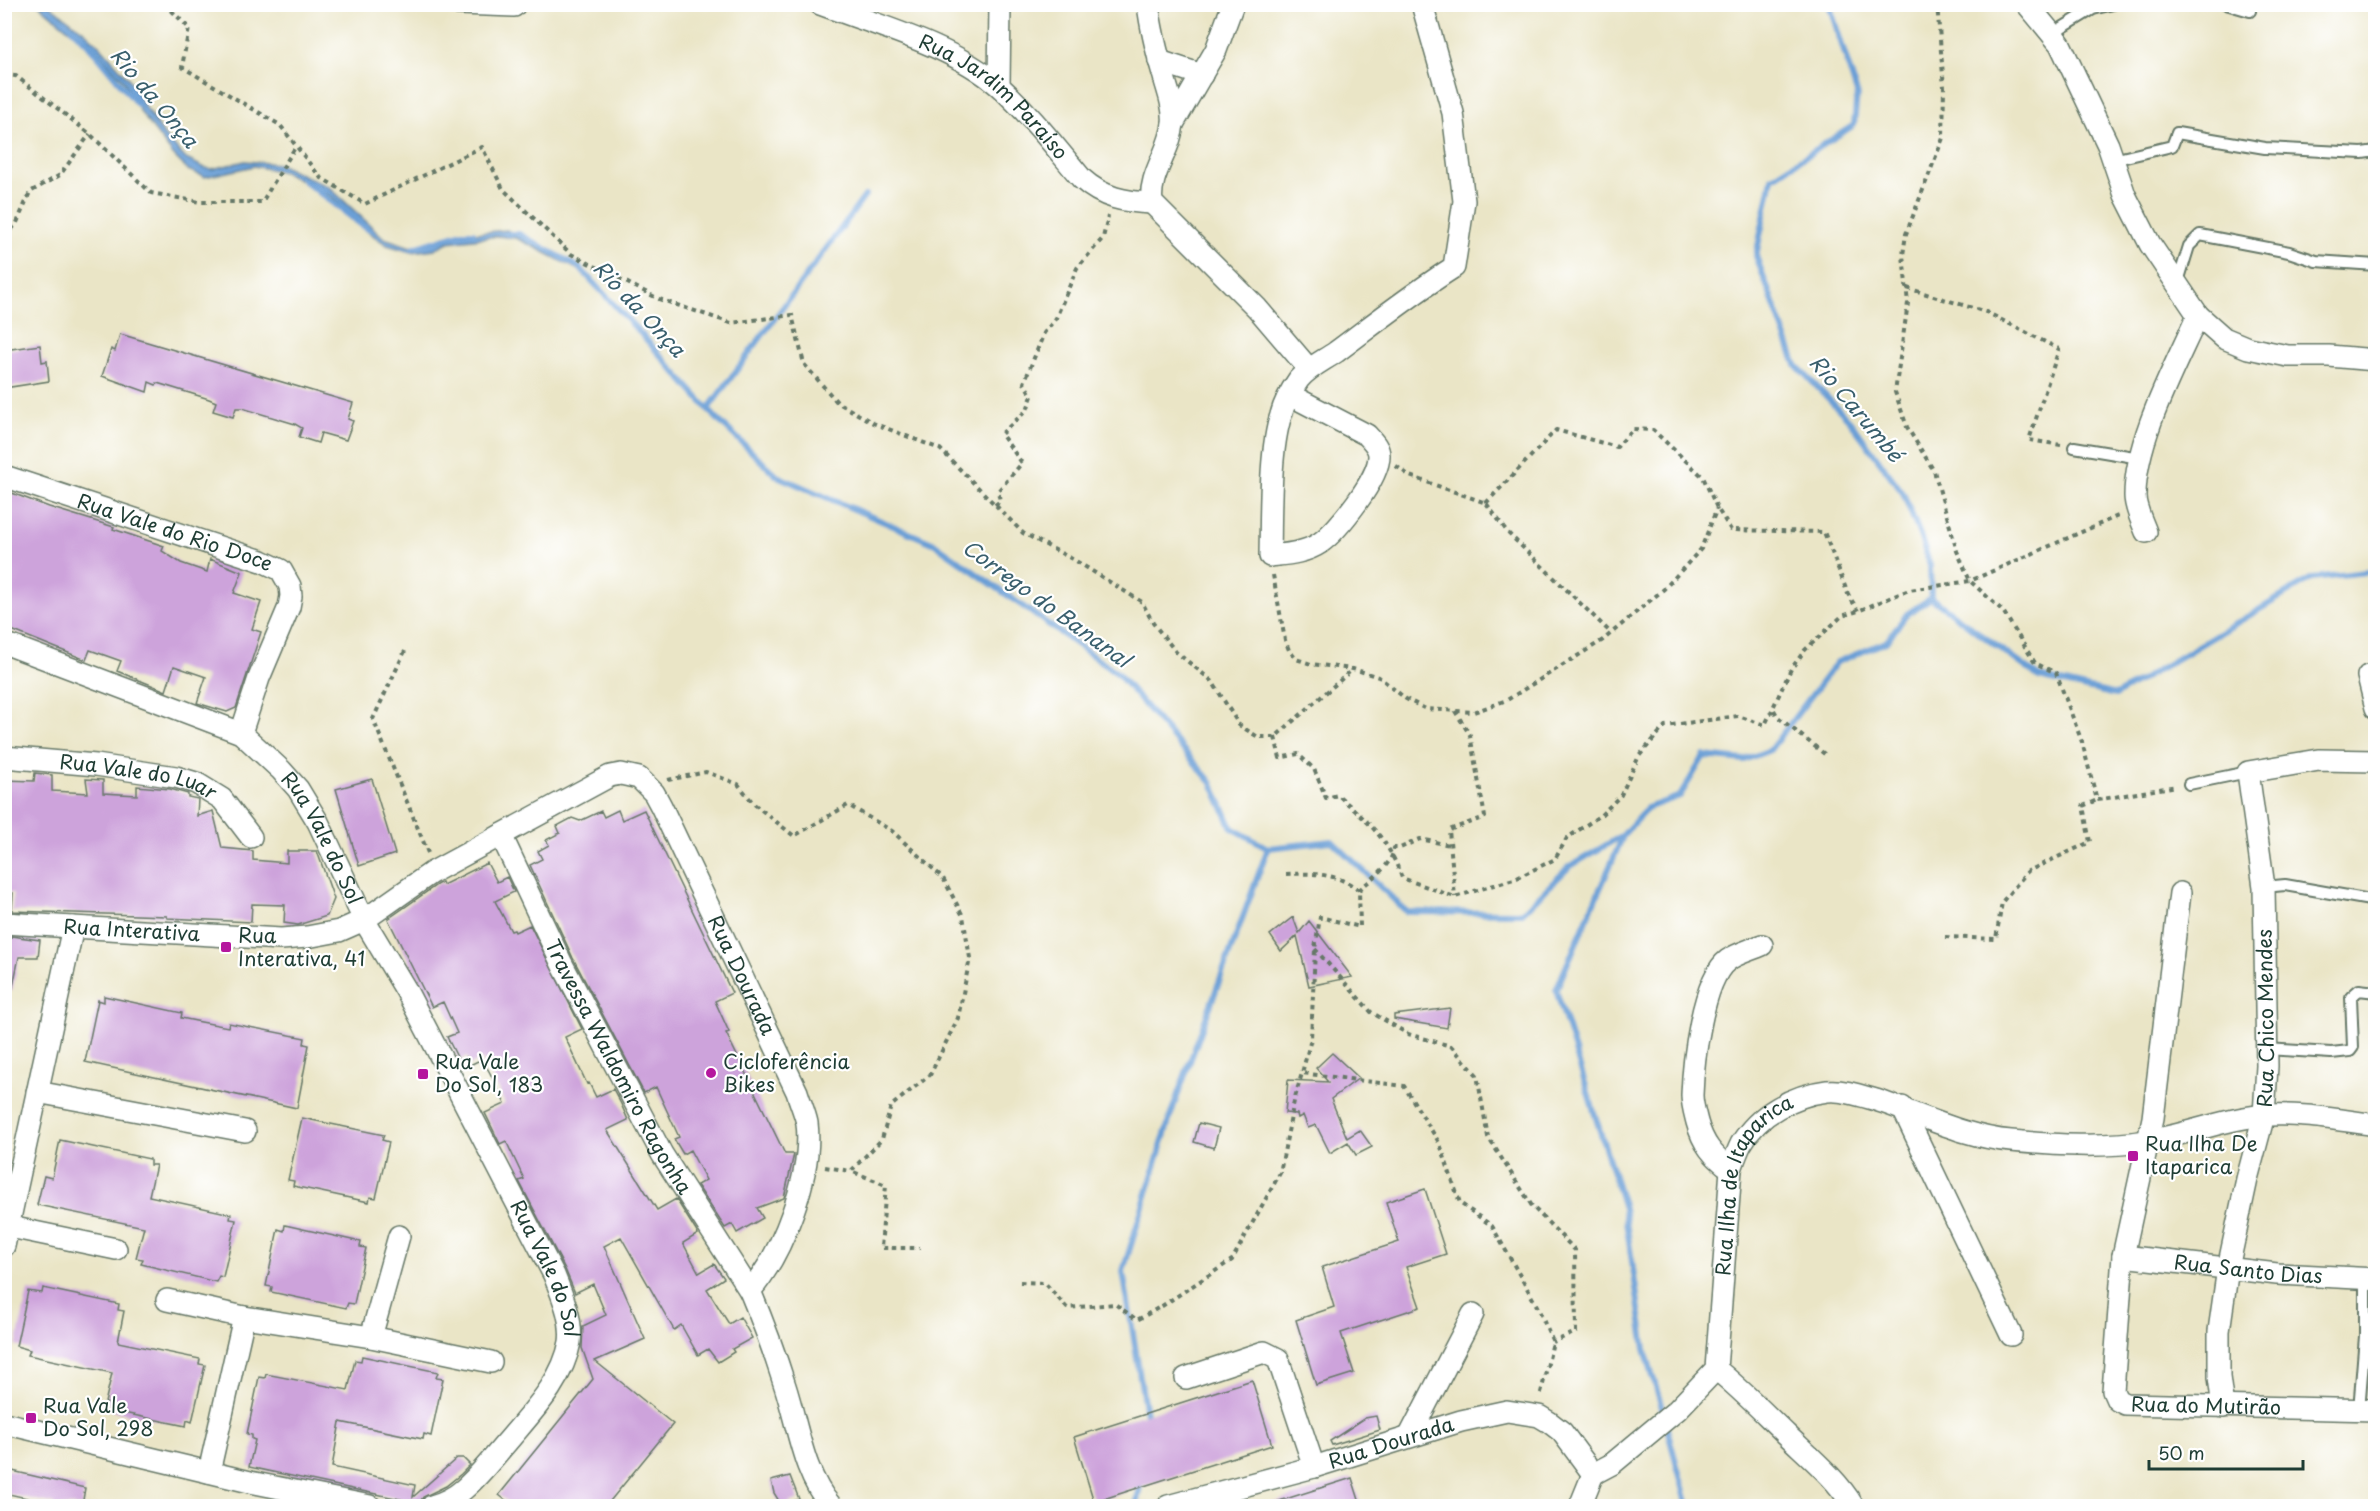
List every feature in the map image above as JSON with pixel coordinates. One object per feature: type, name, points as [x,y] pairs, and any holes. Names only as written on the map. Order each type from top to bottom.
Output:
[{"type":"street","points":[[459,4],[514,6]]},
{"type":"street","name":"Rua Jardim Paraíso","points":[[820,4],[938,48],[999,86],[1082,179],[1095,190],[1111,198],[1131,202],[1151,197]]},
{"type":"street","points":[[999,86],[1000,4]]},
{"type":"street","points":[[1148,4],[1152,32],[1173,110],[1173,124]]},
{"type":"street","points":[[1233,4],[1216,50],[1173,124],[1151,197],[1257,308],[1309,369]]},
{"type":"street","points":[[1290,395],[1367,435],[1376,445],[1379,455],[1366,488],[1338,526],[1319,544],[1300,552],[1270,556],[1277,434],[1281,415],[1290,395],[1299,380],[1309,369],[1337,351],[1418,290],[1454,267],[1464,201],[1453,113],[1422,4]]},
{"type":"street","points":[[2027,4],[2060,44],[2114,160],[2125,195],[2150,244],[2198,315],[2224,338],[2248,348],[2288,356],[2329,356],[2376,360]]},
{"type":"street","points":[[1160,61],[1202,75]]},
{"type":"street","points":[[2146,531],[2135,499],[2140,458],[2153,418],[2198,315]]},
{"type":"street","name":"Rua Vale do Rio Doce","points":[[4,476],[262,561],[281,570],[290,586],[289,607],[259,678],[240,733]]},
{"type":"street","name":"Rua Vale do Sol","points":[[4,643],[240,733],[261,749],[298,789],[327,840],[364,920],[406,990],[554,1275],[569,1318],[570,1340],[555,1381],[541,1401],[463,1491],[432,1506]]},
{"type":"street","points":[[2368,676],[2376,708]]},
{"type":"street","name":"Rua Vale do Luar","points":[[4,757],[96,765],[196,783],[222,799],[251,837]]},
{"type":"street","points":[[2248,772],[2319,760],[2376,761]]},
{"type":"street","name":"Rua Chico Mendes","points":[[2223,1407],[2219,1377],[2219,1331],[2228,1268],[2247,1179],[2264,1115],[2266,1049],[2264,882],[2248,772]]},
{"type":"street","points":[[364,920],[435,870],[557,802],[610,776],[630,775],[647,785]]},
{"type":"street","name":"Rua Dourada","points":[[647,785],[662,806],[797,1092],[806,1121],[806,1155],[803,1176],[793,1208],[775,1257],[764,1275],[750,1291]]},
{"type":"street","name":"Travessa Waldomiro Ragonha","points":[[501,835],[562,964],[662,1154],[750,1291]]},
{"type":"street","name":"Rua do Mutirão","points":[[2180,893],[2152,1118],[2141,1180],[2123,1256],[2113,1391],[2117,1400],[2125,1404],[2367,1410]]},
{"type":"street","name":"Rua Interativa","points":[[4,923],[281,939],[339,931],[364,920]]},
{"type":"street","points":[[73,927],[7,1237],[116,1249]]},
{"type":"street","points":[[1731,1169],[1712,1155],[1697,1124],[1692,1098],[1698,1040],[1706,998],[1727,960],[1762,945]]},
{"type":"street","name":"Rua Ilha de Itaparica","points":[[1716,1369],[1731,1169],[1742,1143],[1759,1122],[1780,1106],[1801,1096],[1830,1090],[1902,1107],[1965,1132],[2007,1141],[2064,1145],[2147,1141],[2264,1115],[2306,1115],[2376,1125]]},
{"type":"street","points":[[37,1092],[245,1131]]},
{"type":"street","points":[[1902,1107],[2011,1335]]},
{"type":"street","points":[[371,1337],[399,1236]]},
{"type":"street","name":"Rua Santo Dias","points":[[2123,1256],[2277,1274],[2371,1279]]},
{"type":"street","points":[[750,1291],[773,1349],[804,1454],[815,1481],[831,1506]]},
{"type":"street","points":[[167,1300],[244,1317],[371,1337],[491,1362]]},
{"type":"street","points":[[1410,1435],[1473,1314]]},
{"type":"street","points":[[209,1472],[244,1317]]},
{"type":"street","points":[[1186,1378],[1264,1352],[1278,1359],[1314,1467]]},
{"type":"street","points":[[1580,1506],[1593,1474],[1612,1464],[1669,1417],[1716,1369],[1741,1389],[1810,1458],[1853,1506]]},
{"type":"street","name":"Rua Dourada","points":[[1168,1506],[1314,1467],[1410,1435],[1486,1414],[1507,1411],[1536,1416],[1549,1422],[1562,1432],[1593,1474]]},
{"type":"street","points":[[4,1423],[250,1482],[312,1500],[370,1506]]},
{"type":"lane","points":[[2052,34],[2093,9],[2113,4]]},
{"type":"lane","points":[[2226,4],[2250,11]]},
{"type":"lane","points":[[2114,160],[2172,146],[2178,133],[2265,148],[2362,153],[2376,151]]},
{"type":"lane","points":[[2177,286],[2189,246],[2200,235],[2289,252],[2316,261],[2376,265]]},
{"type":"lane","points":[[2074,447],[2140,458]]},
{"type":"lane","points":[[2189,784],[2248,772]]},
{"type":"lane","points":[[2264,882],[2376,901]]},
{"type":"lane","points":[[2266,1049],[2331,1053],[2350,1051],[2353,1047],[2351,997],[2358,990],[2376,992]]},
{"type":"lane","points":[[2367,1410],[2366,1336],[2371,1279]]},
{"type":"path","points":[[165,4],[189,28],[182,67],[280,125],[320,177],[365,204],[482,147],[503,189],[571,254],[659,299],[731,323],[792,315],[804,364],[837,402],[873,423],[940,449],[1023,533],[1076,561],[1142,603],[1153,623],[1176,652],[1212,681],[1239,725],[1258,737],[1275,737],[1353,669]]},
{"type":"path","points":[[1937,4],[1944,87],[1943,138],[1906,234],[1904,255],[1908,303],[1895,392],[1907,427],[1934,471],[1957,551],[1970,581],[2003,611],[2035,663],[2056,673],[2089,764],[2097,800]]},
{"type":"path","points":[[4,75],[16,76],[90,134],[151,193],[200,202],[262,202],[296,146]]},
{"type":"path","points":[[4,235],[16,225],[30,192],[60,174],[90,134]]},
{"type":"path","points":[[995,505],[1000,501],[998,491],[1022,464],[1001,434],[1027,410],[1032,396],[1024,383],[1044,333],[1056,318],[1077,268],[1103,238],[1111,198]]},
{"type":"path","points":[[1906,288],[1986,312],[2059,349],[2030,440],[2041,441]]},
{"type":"path","points":[[1486,503],[1557,430],[1617,447],[1633,429],[1653,430],[1703,477],[1717,508],[1731,530],[1824,532],[1848,594],[1858,611]]},
{"type":"path","points":[[1379,455],[1410,476],[1486,503],[1509,534],[1611,633]]},
{"type":"path","points":[[1270,556],[1276,601],[1289,650],[1296,659],[1311,664],[1353,669],[1379,677],[1406,699],[1426,709],[1474,712],[1508,700],[1611,633],[1664,589],[1701,549],[1717,508]]},
{"type":"path","points":[[1275,737],[1280,758],[1298,754],[1314,769],[1326,798],[1338,795],[1376,829],[1393,856],[1402,879],[1455,897],[1517,878],[1555,859],[1567,838],[1601,815],[1621,795],[1639,756],[1665,726],[1738,716],[1765,725],[1774,710],[1791,669],[1805,650],[1842,616],[1909,590],[1970,581],[2138,508]]},
{"type":"path","points":[[405,651],[373,719],[435,870]]},
{"type":"path","points":[[1774,710],[1778,717],[1827,756]]},
{"type":"path","points":[[1455,711],[1470,735],[1485,817],[1449,830],[1455,897]]},
{"type":"path","points":[[647,785],[705,772],[738,784],[754,804],[794,836],[848,805],[892,831],[943,878],[963,916],[970,958],[958,1018],[930,1075],[891,1106],[882,1139],[851,1171],[886,1185],[881,1248],[920,1248]]},
{"type":"path","points":[[1946,937],[1996,939],[2002,902],[2028,871],[2090,842],[2083,806],[2097,800],[2189,784]]},
{"type":"path","points":[[1359,890],[1387,865],[1393,856],[1394,848],[1400,848],[1420,839],[1450,845]]},
{"type":"path","points":[[1020,1281],[1045,1283],[1067,1308],[1115,1304],[1137,1320],[1232,1260],[1280,1173],[1294,1101],[1311,1039],[1315,950],[1320,917],[1360,927],[1359,890],[1347,880],[1320,873],[1286,874]]},
{"type":"path","points":[[1315,950],[1371,1012],[1408,1034],[1451,1046],[1477,1075],[1488,1137],[1532,1206],[1575,1250],[1576,1332],[1553,1342]]},
{"type":"path","points":[[1302,1073],[1404,1086],[1440,1144],[1460,1203],[1492,1226],[1537,1306],[1553,1342],[1536,1416]]},
{"type":"water","points":[[39,5],[49,5],[99,45],[129,79],[164,135],[186,159],[212,169],[245,161],[279,164],[329,187],[384,238],[411,247],[431,244],[445,236],[507,230],[579,270],[516,238],[498,236],[448,242],[435,249],[412,252],[387,245],[368,232],[331,196],[284,172],[254,166],[205,177],[188,170],[173,155],[141,113],[124,81],[86,39],[68,29]]},
{"type":"building","points":[[120,334],[353,403],[348,419],[353,421],[346,440],[321,433],[318,443],[299,437],[302,428],[295,424],[242,408],[236,408],[233,417],[213,411],[216,402],[209,399],[149,382],[147,392],[102,376],[111,349],[115,351]]},
{"type":"building","points":[[40,345],[42,362],[47,361],[49,381],[4,388],[4,350]]},
{"type":"building","points":[[4,490],[164,546],[162,551],[181,563],[207,572],[210,559],[242,572],[234,593],[261,602],[252,629],[261,632],[236,708],[227,712],[197,703],[206,677],[174,666],[166,691],[117,671],[121,661],[90,650],[86,660],[4,627]]},
{"type":"building","points":[[35,773],[52,775],[52,791],[88,793],[86,779],[103,780],[103,793],[137,795],[137,786],[170,789],[188,794],[188,797],[198,799],[197,816],[213,811],[222,848],[253,851],[253,860],[287,863],[287,851],[317,851],[334,899],[327,916],[298,925],[284,923],[285,905],[252,904],[251,922],[167,918],[167,916],[12,911],[13,893],[4,893],[6,843],[4,843],[4,780],[34,781]]},
{"type":"building","points":[[372,779],[395,854],[359,866],[336,789]]},
{"type":"building","points":[[618,810],[622,820],[644,810],[732,993],[715,1001],[729,1032],[726,1033],[785,1154],[794,1154],[784,1198],[757,1208],[763,1218],[737,1233],[732,1224],[725,1228],[697,1185],[706,1180],[690,1150],[683,1154],[674,1139],[679,1137],[656,1087],[644,1093],[573,958],[530,865],[542,859],[538,851],[549,845],[546,840],[560,833],[557,826],[572,818],[580,821],[601,811],[604,817]]},
{"type":"building","points":[[487,863],[497,882],[507,877],[514,892],[495,901],[511,931],[515,932],[530,925],[582,1029],[565,1037],[587,1084],[589,1083],[596,1097],[613,1089],[621,1104],[628,1120],[607,1130],[657,1210],[676,1199],[698,1234],[683,1243],[699,1273],[714,1264],[724,1278],[707,1289],[729,1324],[740,1317],[752,1338],[732,1349],[734,1352],[718,1362],[708,1349],[698,1355],[681,1325],[674,1330],[621,1237],[604,1246],[645,1339],[595,1361],[673,1424],[606,1506],[513,1506],[499,1495],[593,1379],[582,1348],[583,1326],[606,1315],[593,1284],[575,1293],[519,1181],[524,1179],[506,1141],[500,1144],[485,1113],[505,1104],[490,1073],[482,1059],[470,1065],[467,1057],[459,1061],[447,1037],[457,1033],[443,1002],[432,1007],[388,919],[438,884],[442,882],[443,885]]},
{"type":"building","points":[[1293,917],[1299,933],[1309,921],[1352,977],[1309,986],[1297,936],[1281,951],[1270,935]]},
{"type":"building","points":[[11,936],[40,940],[38,957],[19,957],[12,991],[4,990],[4,938],[11,938]]},
{"type":"building","points":[[104,996],[182,1013],[181,1018],[228,1027],[229,1023],[305,1038],[304,1044],[309,1045],[297,1108],[85,1062],[98,1000],[104,1002]]},
{"type":"building","points":[[1450,1008],[1447,1028],[1394,1019],[1394,1015]]},
{"type":"building","points":[[1332,1053],[1359,1078],[1331,1099],[1347,1138],[1360,1130],[1372,1147],[1356,1155],[1348,1142],[1330,1153],[1316,1125],[1308,1128],[1303,1115],[1298,1118],[1297,1114],[1285,1113],[1288,1080],[1328,1082],[1316,1068]]},
{"type":"building","points":[[302,1118],[384,1135],[382,1140],[389,1142],[376,1198],[370,1197],[369,1202],[293,1186],[294,1181],[288,1180]]},
{"type":"building","points":[[1199,1123],[1219,1128],[1214,1148],[1194,1142]]},
{"type":"building","points":[[60,1140],[150,1159],[150,1165],[156,1165],[149,1196],[231,1214],[230,1219],[236,1220],[223,1277],[219,1276],[216,1282],[141,1264],[143,1259],[136,1258],[144,1227],[37,1205],[44,1176],[52,1178]]},
{"type":"building","points":[[1425,1189],[1446,1254],[1406,1267],[1420,1307],[1341,1333],[1354,1373],[1316,1385],[1296,1320],[1334,1307],[1322,1267],[1399,1242],[1386,1202]]},
{"type":"building","points":[[285,1225],[361,1242],[360,1247],[366,1248],[354,1304],[348,1303],[346,1308],[271,1292],[272,1287],[266,1286],[278,1229],[284,1231]]},
{"type":"building","points":[[43,1288],[119,1304],[118,1310],[124,1311],[118,1342],[200,1359],[199,1364],[205,1365],[192,1422],[187,1420],[186,1426],[109,1410],[111,1404],[105,1403],[112,1373],[28,1355],[30,1350],[16,1346],[28,1291],[42,1293]]},
{"type":"building","points":[[362,1356],[438,1372],[436,1378],[443,1379],[431,1436],[424,1434],[423,1439],[340,1422],[332,1467],[415,1485],[413,1497],[457,1458],[463,1458],[470,1465],[461,1474],[446,1486],[423,1497],[420,1502],[404,1506],[409,1501],[249,1467],[255,1440],[252,1439],[252,1435],[247,1434],[259,1377],[265,1378],[266,1374],[348,1390],[355,1360],[361,1361]]},
{"type":"building","points":[[1252,1380],[1272,1445],[1094,1502],[1074,1437]]},
{"type":"building","points":[[1376,1416],[1380,1430],[1332,1445],[1330,1441],[1365,1418]]},
{"type":"building","points":[[4,1469],[85,1488],[82,1506],[54,1506],[54,1504],[4,1493]]},
{"type":"building","points":[[790,1476],[799,1499],[782,1506],[774,1493],[771,1481]]},
{"type":"building","points":[[1352,1478],[1361,1506],[1273,1506],[1273,1503]]},
{"type":"waterway","name":"Rio Carumbé","points":[[1268,848],[1332,841],[1407,912],[1522,913],[1569,867],[1623,835],[1647,808],[1680,796],[1704,756],[1744,760],[1770,750],[1837,662],[1886,642],[1907,614],[1931,598],[1930,565],[1903,493],[1850,421],[1796,365],[1756,256],[1772,178],[1854,125],[1857,93],[1829,4]]},
{"type":"waterway","name":"Rio da Onça","points":[[72,29],[87,43],[138,105]]},
{"type":"waterway","name":"Rio da Onça","points":[[303,180],[367,229]]},
{"type":"waterway","points":[[708,409],[865,196]]},
{"type":"waterway","name":"Rio da Onça","points":[[414,248],[462,233],[473,233]]},
{"type":"waterway","name":"Corrego do Bananal","points":[[508,234],[519,234],[580,268],[716,418],[777,476],[935,544],[1117,673],[1212,783],[1232,828],[1268,848]]},
{"type":"waterway","points":[[1931,598],[2039,677],[2116,695],[2312,578],[2376,571]]},
{"type":"waterway","points":[[1623,836],[1556,990],[1624,1208],[1645,1349],[1664,1415]]},
{"type":"waterway","points":[[1147,1421],[1123,1271],[1173,1108],[1268,848]]},
{"type":"waterway","points":[[1666,1425],[1688,1506]]},
{"type":"waterway","points":[[1136,1506],[1141,1481]]},
{"type":"place","name":"Rua Interativa, 41","points":[[226,947]]},
{"type":"place","name":"Cicloferência Bikes","points":[[711,1073]]},
{"type":"place","name":"Rua Vale Do Sol, 183","points":[[423,1074]]},
{"type":"place","name":"Rua Ilha De Itaparica","points":[[2133,1156]]},
{"type":"place","name":"Rua Vale Do Sol, 298","points":[[31,1418]]}]
